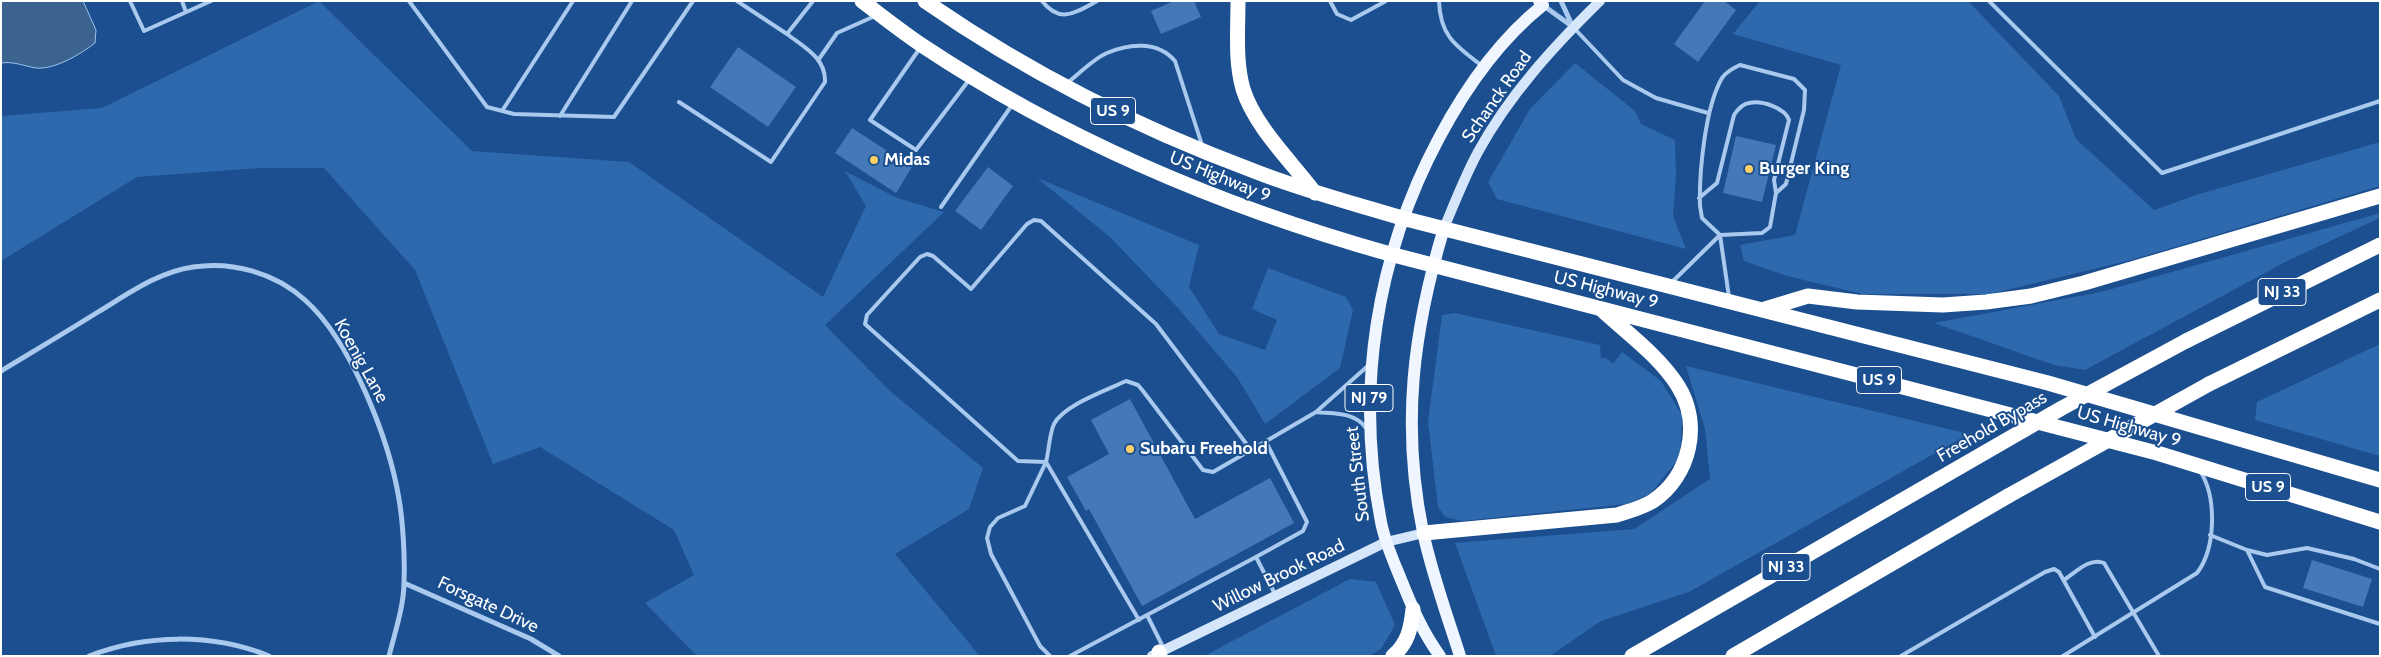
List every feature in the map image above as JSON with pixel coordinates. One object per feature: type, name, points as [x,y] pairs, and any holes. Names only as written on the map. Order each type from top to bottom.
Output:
[{"type":"highway","name":"US Highway 9","points":[[862,1],[922,45],[1015,101],[1103,147],[1247,209],[1317,233],[1390,254],[2065,428],[2196,465],[2380,522]]},
{"type":"highway","name":"US Highway 9","points":[[926,1],[971,32],[1064,85],[1136,122],[1205,152],[1315,193],[1402,218],[1730,302],[1765,309],[2048,383],[2380,480]]},
{"type":"highway","points":[[1238,1],[1238,63],[1243,89],[1254,113],[1266,131],[1315,193]]},
{"type":"highway","points":[[1765,309],[1808,296],[1857,302],[1943,305],[2031,296],[2084,283],[2380,196]]},
{"type":"highway","name":"Freehold Bypass","points":[[1632,656],[2062,408],[2186,342],[2380,245]]},
{"type":"highway","name":"NJ 33","points":[[1732,656],[2008,496],[2209,384],[2380,300]]},
{"type":"highway","points":[[1424,533],[1617,514],[1636,509],[1652,501],[1675,481],[1683,466],[1690,444],[1687,406],[1679,388],[1664,369],[1601,309]]},
{"type":"highway","points":[[1393,656],[1407,638],[1411,627],[1413,609]]},
{"type":"highway","points":[[1750,656],[1756,642]]},
{"type":"main road","name":"Schanck Road","points":[[1402,218],[1414,188],[1450,118],[1483,67],[1514,31],[1544,3]]},
{"type":"main road","name":"South Street","points":[[1402,218],[1390,254],[1379,307],[1371,362],[1370,432],[1380,514],[1386,542],[1425,635],[1440,656]]},
{"type":"main road","name":"NJ 79","points":[[1444,228],[1421,313],[1412,385],[1414,458],[1424,533],[1460,656]]},
{"type":"street","points":[[1561,1],[1574,28]]},
{"type":"street","name":"Schanck Road","points":[[1444,228],[1465,178],[1497,121],[1526,81],[1600,1]]},
{"type":"street","points":[[1544,3],[1574,28]]},
{"type":"street","name":"Koenig Lane","points":[[1,371],[143,285],[170,273],[193,267],[223,266],[248,269],[273,279],[292,290],[318,314],[349,361],[374,412],[391,464],[399,500],[404,583],[389,656]]},
{"type":"street","name":"Willow Brook Road","points":[[1159,653],[1386,542],[1424,533]]},
{"type":"street","name":"Forsgate Drive","points":[[404,583],[531,639],[559,656]]},
{"type":"street","points":[[89,656],[136,642],[170,639],[201,640],[234,645],[269,656]]},
{"type":"lane","points":[[130,1],[144,31],[211,1]]},
{"type":"lane","points":[[182,1],[186,12]]},
{"type":"lane","points":[[408,1],[486,107],[514,114],[614,117],[693,1]]},
{"type":"lane","points":[[502,111],[574,1]]},
{"type":"lane","points":[[560,116],[632,1]]},
{"type":"lane","points":[[679,102],[771,162],[825,82],[825,71],[819,59],[787,34],[737,1]]},
{"type":"lane","points":[[787,34],[813,1]]},
{"type":"lane","points":[[1042,1],[1054,13],[1061,15],[1074,14],[1096,1]]},
{"type":"lane","points":[[1330,1],[1338,14],[1351,20],[1386,1]]},
{"type":"lane","points":[[1439,1],[1439,15],[1446,34],[1458,48],[1483,67]]},
{"type":"lane","points":[[1989,1],[2162,172],[2380,101]]},
{"type":"lane","points":[[819,59],[837,33],[880,14]]},
{"type":"lane","points":[[1574,28],[1623,80],[1656,98],[1708,113]]},
{"type":"lane","points":[[922,45],[870,120],[916,150],[972,76]]},
{"type":"lane","points":[[1064,85],[1106,53],[1132,45],[1156,47],[1167,52],[1175,61],[1205,152]]},
{"type":"lane","points":[[1730,302],[1720,235],[1702,218],[1699,198],[1708,113],[1722,78],[1731,68],[1740,65],[1798,82],[1805,90],[1804,110],[1786,184],[1776,193]]},
{"type":"lane","points":[[941,207],[1015,101]]},
{"type":"lane","points":[[1669,286],[1720,235],[1762,233],[1770,227],[1776,193],[1774,180],[1789,120],[1781,109],[1756,102],[1738,108],[1734,115],[1717,183],[1699,198]]},
{"type":"lane","points":[[1046,462],[1018,461],[867,328],[865,321],[867,315],[925,254],[933,256],[971,289],[1027,224],[1034,220],[1041,221],[1156,324],[1251,450]]},
{"type":"lane","points":[[1050,656],[1040,646],[991,554],[987,538],[990,527],[998,518],[1025,506],[1046,462],[1053,426],[1058,419],[1081,403],[1126,381],[1132,381],[1143,391],[1203,470],[1213,472],[1316,412],[1371,362]]},
{"type":"lane","points":[[1316,412],[1342,414],[1357,419],[1370,432]]},
{"type":"lane","points":[[1070,656],[1303,531],[1307,522],[1266,442]]},
{"type":"lane","points":[[1046,462],[1139,620]]},
{"type":"lane","points":[[2063,656],[2197,573],[2205,563],[2212,519],[2210,497],[2204,478],[2196,465]]},
{"type":"lane","points":[[2210,535],[2247,550],[2267,555],[2307,548],[2354,559],[2380,569]]},
{"type":"lane","points":[[2247,550],[2265,586],[2380,624]]},
{"type":"lane","points":[[1256,557],[1276,596]]},
{"type":"lane","points":[[2064,580],[2090,562],[2098,560],[2104,563],[2109,568],[2132,612],[2159,656]]},
{"type":"lane","points":[[1901,656],[2045,572],[2054,569],[2059,572],[2064,580],[2095,637]]},
{"type":"lane","points":[[1147,615],[1159,653]]},
{"type":"shaded area","points":[[1,1],[83,1],[96,30],[95,43],[59,64],[43,68],[14,63],[1,63]]},
{"type":"shaded area","points":[[319,1],[472,151],[629,162],[823,297],[866,206],[845,171],[897,198],[944,212],[825,325],[890,391],[983,468],[969,509],[895,554],[980,656],[697,656],[645,603],[694,575],[674,530],[540,447],[493,464],[415,270],[324,168],[260,168],[137,177],[1,261],[1,116],[102,108]]},
{"type":"shaded area","points":[[1760,1],[1968,1],[2059,96],[2076,139],[2154,210],[2196,195],[2380,142],[2380,186],[2131,260],[1990,294],[1863,294],[1787,276],[1744,261],[1740,245],[1795,235],[1841,65],[1733,34]]},
{"type":"shaded area","points":[[1575,63],[1635,111],[1641,124],[1675,140],[1676,175],[1673,216],[1686,249],[1497,199],[1488,182],[1530,109]]},
{"type":"shaded area","points":[[1037,178],[1199,245],[1189,287],[1219,334],[1265,350],[1277,320],[1252,309],[1268,268],[1346,297],[1353,310],[1340,368],[1265,424],[1237,377],[1178,308],[1110,237]]},
{"type":"shaded area","points":[[2380,213],[2380,218],[2289,260],[2085,370],[2054,365],[1934,323],[2101,292]]},
{"type":"shaded area","points":[[1455,313],[1600,345],[1601,358],[1606,358],[1613,364],[1622,352],[1661,381],[1682,415],[1680,457],[1650,494],[1626,504],[1462,521],[1445,517],[1438,507],[1428,422],[1442,315]]},
{"type":"shaded area","points":[[2380,344],[2380,456],[2255,420],[2257,402]]},
{"type":"shaded area","points":[[1686,366],[1969,434],[1689,592],[1601,621],[1550,656],[1496,656],[1455,543],[1634,529],[1710,479],[1705,429]]},
{"type":"shaded area","points":[[1350,579],[1376,582],[1395,625],[1381,649],[1369,656],[1204,656]]},
{"type":"building","points":[[1174,1],[1194,1],[1201,17],[1161,34],[1151,11]]},
{"type":"building","points":[[1705,1],[1724,1],[1736,10],[1698,62],[1674,44]]},
{"type":"building","points":[[738,47],[796,87],[768,127],[710,87]]},
{"type":"building","name":"Midas","points":[[852,128],[912,167],[896,193],[835,153]]},
{"type":"building","name":"Burger King","points":[[1736,136],[1776,145],[1762,202],[1723,193]]},
{"type":"building","points":[[988,167],[1013,186],[981,230],[955,211]]},
{"type":"building","points":[[1130,399],[1195,519],[1270,478],[1294,523],[1142,606],[1089,509],[1086,511],[1067,477],[1109,454],[1091,420]]},
{"type":"building","points":[[2312,560],[2372,579],[2363,607],[2303,588]]},
{"type":"place","name":"Midas","points":[[874,160]]},
{"type":"place","name":"Burger King","points":[[1749,169]]},
{"type":"place","name":"Subaru Freehold","points":[[1130,449]]}]
